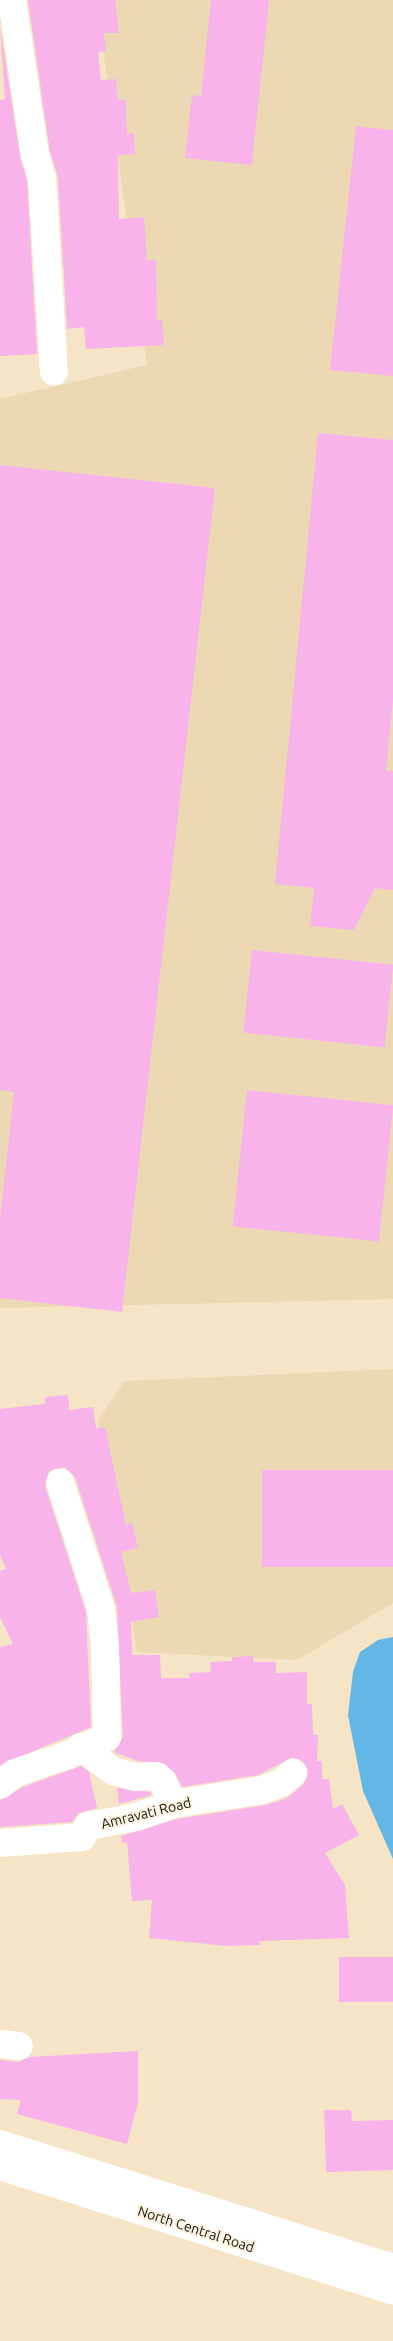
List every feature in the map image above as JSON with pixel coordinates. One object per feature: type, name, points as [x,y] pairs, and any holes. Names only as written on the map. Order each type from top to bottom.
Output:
[{"type":"street","points":[[12,0],[35,155],[42,178],[54,372]]},
{"type":"street","points":[[0,1785],[15,1773],[68,1755],[81,1747],[107,1737],[105,1647],[101,1609],[60,1482]]},
{"type":"street","points":[[81,1747],[113,1771],[136,1777],[156,1776],[162,1781],[173,1804]]},
{"type":"street","name":"Amravati Road","points":[[0,1843],[82,1837],[88,1826],[136,1817],[173,1804],[262,1790],[281,1783],[294,1773]]},
{"type":"street","name":"North Central Road","points":[[0,2144],[393,2268]]},
{"type":"street","name":"North Central Road","points":[[0,2166],[393,2291]]},
{"type":"shaded area","points":[[96,0],[393,0],[393,1299],[0,1308],[0,399],[147,365]]},
{"type":"shaded area","points":[[393,1369],[393,1603],[297,1660],[137,1652],[98,1420],[125,1381]]},
{"type":"water","points":[[393,1637],[393,1859],[363,1791],[348,1715],[353,1672],[360,1652],[378,1640]]},
{"type":"building","points":[[28,0],[115,0],[119,33],[104,33],[106,51],[98,52],[101,80],[116,79],[118,100],[126,100],[127,134],[134,133],[135,154],[118,155],[119,219],[144,217],[147,260],[156,260],[157,320],[162,320],[164,345],[86,349],[84,327],[67,329],[58,177],[50,152]]},
{"type":"building","points":[[211,0],[269,0],[252,165],[185,158],[192,95],[201,96]]},
{"type":"building","points":[[0,26],[20,157],[27,181],[37,354],[0,356],[0,100],[5,99]]},
{"type":"building","points":[[356,126],[393,130],[393,376],[330,370]]},
{"type":"building","points":[[318,433],[393,440],[393,700],[386,771],[393,771],[393,890],[375,888],[354,930],[310,926],[314,888],[275,884]]},
{"type":"building","points":[[0,465],[215,488],[122,1312],[0,1298],[0,1220],[14,1092],[0,1090]]},
{"type":"building","points":[[252,950],[393,965],[385,1047],[243,1033]]},
{"type":"building","points":[[247,1090],[393,1105],[379,1242],[233,1226]]},
{"type":"building","points":[[68,1395],[69,1410],[93,1407],[96,1428],[105,1427],[126,1525],[132,1523],[138,1548],[121,1552],[131,1593],[155,1590],[159,1617],[131,1622],[132,1655],[160,1655],[161,1678],[190,1678],[189,1673],[211,1672],[210,1662],[232,1661],[232,1657],[253,1656],[253,1662],[276,1662],[276,1673],[307,1672],[307,1704],[312,1704],[313,1735],[318,1735],[317,1761],[322,1761],[322,1779],[329,1779],[333,1809],[342,1804],[359,1835],[325,1853],[345,1885],[349,1938],[259,1941],[260,1945],[227,1946],[149,1938],[152,1900],[132,1901],[127,1842],[122,1843],[121,1836],[177,1819],[267,1805],[287,1798],[303,1785],[308,1770],[299,1759],[291,1758],[258,1775],[182,1787],[176,1774],[165,1764],[138,1761],[114,1752],[123,1737],[117,1607],[75,1477],[64,1467],[49,1471],[45,1486],[86,1612],[91,1727],[0,1765],[0,1647],[13,1644],[0,1617],[0,1571],[6,1569],[0,1554],[0,1409],[45,1404],[45,1397]]},
{"type":"building","points":[[262,1470],[393,1470],[393,1567],[262,1567]]},
{"type":"building","points":[[81,1766],[89,1772],[97,1808],[79,1813],[72,1822],[0,1827],[0,1800],[23,1787]]},
{"type":"building","points":[[117,1788],[150,1792],[151,1795],[119,1804]]},
{"type":"building","points":[[339,1957],[393,1957],[393,2002],[339,2002]]},
{"type":"building","points":[[138,2051],[138,2103],[127,2144],[17,2114],[21,2100],[0,2099],[0,2060],[18,2062],[30,2057]]},
{"type":"building","points":[[324,2110],[351,2110],[352,2121],[393,2120],[393,2170],[326,2172]]}]
